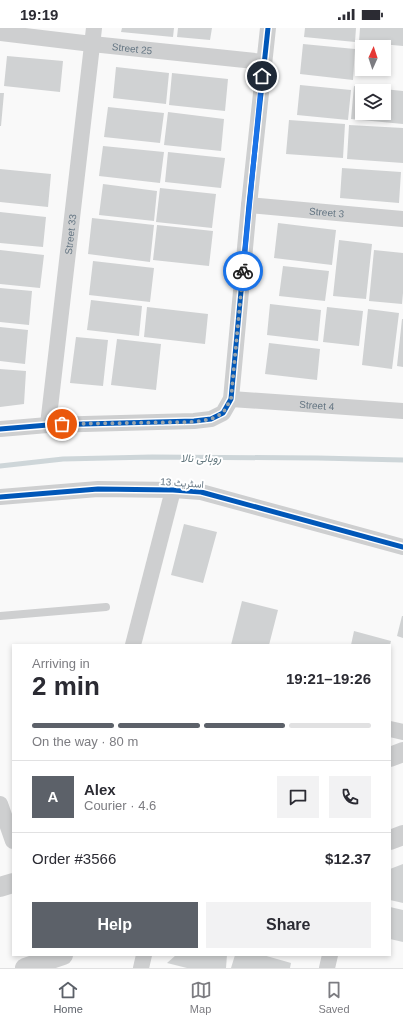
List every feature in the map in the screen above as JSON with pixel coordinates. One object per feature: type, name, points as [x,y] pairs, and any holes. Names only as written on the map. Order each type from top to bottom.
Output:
[{"type":"street","name":"Street 33","points":[[48,425],[94,28]]},
{"type":"street","points":[[0,430],[48,425],[194,422],[211,419],[223,413],[231,399],[249,205],[268,28]]},
{"type":"street","name":"Street 25","points":[[0,33],[264,62]]},
{"type":"street","name":"Street 3","points":[[249,205],[403,219]]},
{"type":"street","name":"Street 4","points":[[231,399],[403,411]]},
{"type":"street","name":"اسٹریٹ 13","points":[[0,497],[98,489],[201,492],[403,547]]},
{"type":"street","points":[[133,644],[173,490]]},
{"type":"street","points":[[391,729],[403,732]]},
{"type":"street","points":[[391,757],[403,752]]},
{"type":"street","points":[[0,804],[12,838]]},
{"type":"street","points":[[391,840],[403,835]]},
{"type":"street","points":[[0,887],[12,883]]},
{"type":"street","points":[[25,968],[59,956]]},
{"type":"street","points":[[141,968],[144,956]]},
{"type":"street","points":[[327,968],[330,956]]},
{"type":"lane","points":[[0,616],[106,607]]},
{"type":"building","points":[[122,28],[174,28],[173,37],[121,32]]},
{"type":"building","points":[[178,28],[212,28],[210,40],[177,37]]},
{"type":"building","points":[[305,28],[356,28],[355,42],[304,37]]},
{"type":"building","points":[[360,28],[403,28],[403,46],[391,45],[391,40],[359,40]]},
{"type":"building","points":[[303,44],[355,49],[353,80],[300,74]]},
{"type":"building","points":[[7,56],[63,61],[60,92],[4,86]]},
{"type":"building","points":[[116,67],[169,73],[166,104],[113,98]]},
{"type":"building","points":[[172,73],[228,79],[225,111],[169,105]]},
{"type":"building","points":[[300,85],[351,90],[348,120],[297,115]]},
{"type":"building","points":[[354,86],[355,86],[355,119],[351,119]]},
{"type":"building","points":[[391,90],[403,91],[403,124],[361,120],[391,120]]},
{"type":"building","points":[[0,93],[4,93],[1,126],[0,126]]},
{"type":"building","points":[[108,107],[164,113],[160,143],[104,137]]},
{"type":"building","points":[[168,112],[224,119],[221,151],[164,145]]},
{"type":"building","points":[[289,120],[345,124],[343,158],[286,154]]},
{"type":"building","points":[[349,125],[403,128],[403,163],[347,159]]},
{"type":"building","points":[[103,146],[164,152],[160,183],[99,176]]},
{"type":"building","points":[[168,152],[225,158],[221,188],[165,182]]},
{"type":"building","points":[[342,168],[401,172],[399,203],[340,198]]},
{"type":"building","points":[[0,169],[51,174],[48,207],[0,202]]},
{"type":"building","points":[[103,184],[157,191],[154,221],[99,215]]},
{"type":"building","points":[[160,188],[216,194],[212,228],[156,222]]},
{"type":"building","points":[[0,212],[46,217],[43,247],[0,243]]},
{"type":"building","points":[[92,218],[154,225],[150,262],[88,254]]},
{"type":"building","points":[[278,223],[336,230],[332,265],[274,258]]},
{"type":"building","points":[[157,225],[213,231],[209,266],[153,260]]},
{"type":"building","points":[[339,240],[372,244],[366,299],[333,296]]},
{"type":"building","points":[[0,250],[44,255],[40,288],[0,284]]},
{"type":"building","points":[[374,250],[403,253],[402,304],[369,301]]},
{"type":"building","points":[[93,261],[154,268],[150,302],[89,295]]},
{"type":"building","points":[[283,266],[329,271],[325,301],[279,296]]},
{"type":"building","points":[[0,288],[32,291],[29,325],[0,322]]},
{"type":"building","points":[[91,300],[142,306],[139,336],[87,330]]},
{"type":"building","points":[[270,304],[321,310],[318,341],[267,335]]},
{"type":"building","points":[[147,307],[208,314],[205,344],[144,337]]},
{"type":"building","points":[[327,307],[363,311],[359,346],[323,342]]},
{"type":"building","points":[[368,309],[399,313],[392,369],[362,365]]},
{"type":"building","points":[[403,319],[403,367],[397,366]]},
{"type":"building","points":[[0,327],[28,330],[25,364],[0,361]]},
{"type":"building","points":[[76,337],[108,340],[103,386],[70,383]]},
{"type":"building","points":[[117,339],[161,344],[156,390],[111,385]]},
{"type":"building","points":[[269,343],[320,349],[317,380],[265,374]]},
{"type":"building","points":[[0,369],[26,371],[24,404],[0,407]]},
{"type":"building","points":[[184,524],[217,532],[203,583],[171,575]]},
{"type":"building","points":[[242,601],[278,610],[269,644],[231,644]]},
{"type":"building","points":[[403,616],[403,638],[397,636]]},
{"type":"building","points":[[354,631],[391,641],[390,644],[351,644]]},
{"type":"building","points":[[403,864],[403,903],[391,900],[391,869]]},
{"type":"building","points":[[391,907],[403,910],[403,942],[391,939]]},
{"type":"building","points":[[175,956],[227,956],[226,968],[187,968],[167,963]]},
{"type":"building","points":[[235,956],[266,956],[291,963],[290,968],[231,968]]},
{"type":"waterway","name":"روہائی نالا","points":[[0,466],[63,459],[152,457],[403,460]]},
{"type":"cycle path","points":[[0,429],[48,425],[194,421],[211,419],[223,413],[231,399],[249,205],[268,28]]},
{"type":"cycle path","points":[[0,497],[98,489],[201,492],[403,547]]},
{"type":"way so far","points":[[62,424],[194,422],[211,419],[223,413],[231,399],[243,271]]},
{"type":"route","points":[[243,271],[262,76]]}]
